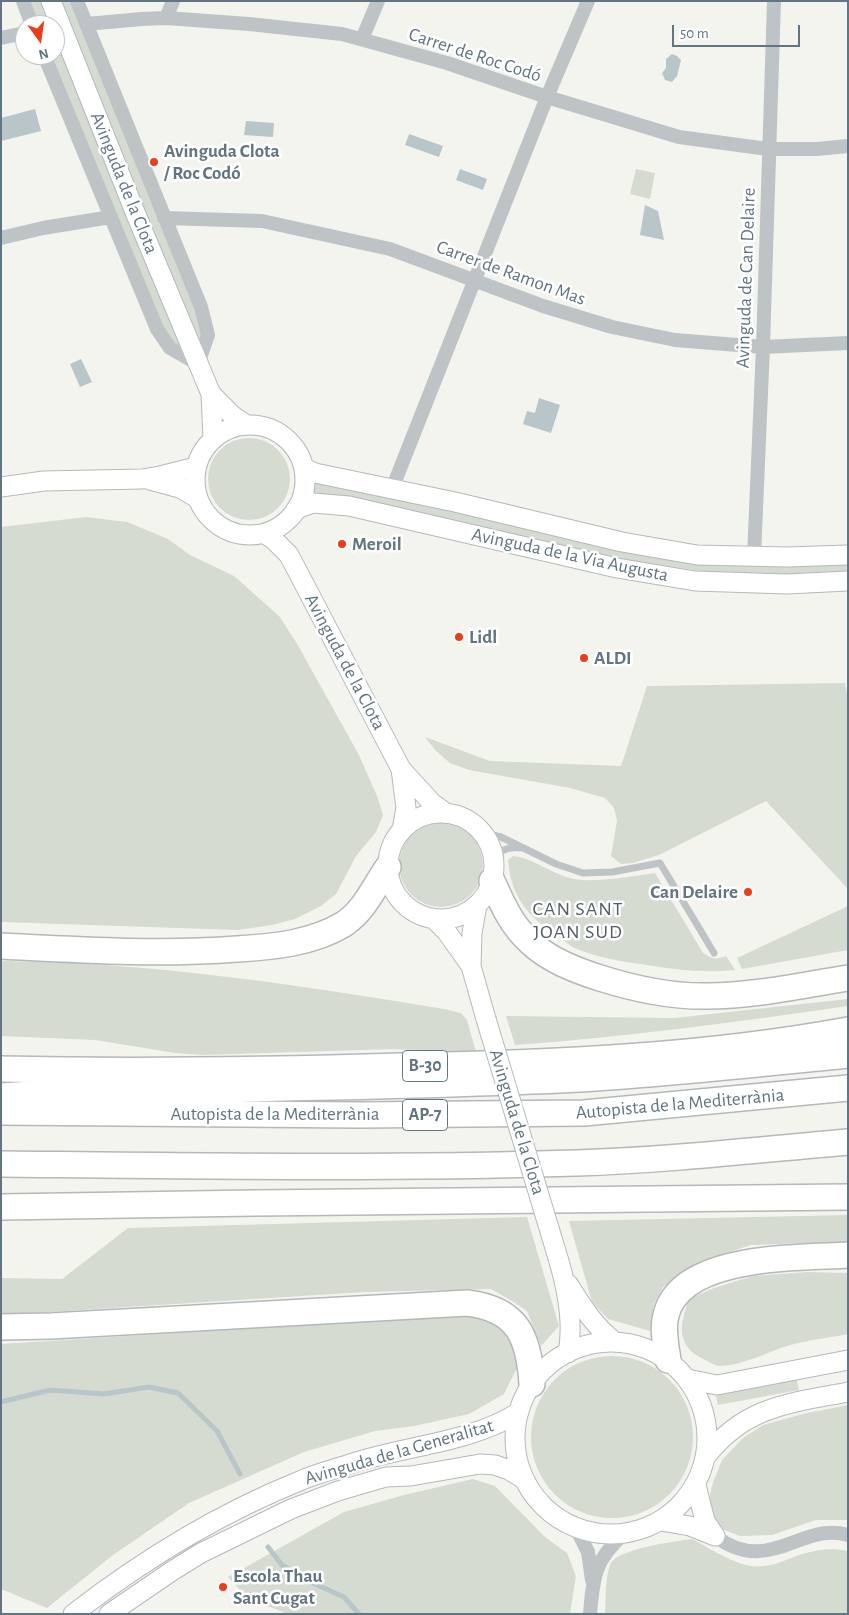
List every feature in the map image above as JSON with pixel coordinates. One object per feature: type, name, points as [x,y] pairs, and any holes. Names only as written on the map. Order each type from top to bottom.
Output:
[{"type":"highway","points":[[1,946],[168,953],[253,948],[299,941],[332,930],[345,923],[365,904],[388,867]]},
{"type":"highway","points":[[493,873],[504,909],[514,925],[529,942],[548,955],[590,975],[616,983],[678,995],[708,996],[736,995],[848,978]]},
{"type":"highway","points":[[645,990],[708,990],[848,966]]},
{"type":"highway","name":"B-30","points":[[1,1069],[233,1070],[537,1062],[624,1057],[749,1045],[848,1030]]},
{"type":"highway","points":[[1,1096],[68,1092],[406,1085],[579,1079],[681,1072],[848,1055]]},
{"type":"highway","name":"Autopista de la Mediterrània","points":[[1,1112],[359,1115],[584,1114],[848,1088]]},
{"type":"highway","points":[[1,1164],[395,1167],[577,1163],[676,1158],[848,1142]]},
{"type":"highway","points":[[676,1158],[848,1158]]},
{"type":"highway","points":[[1,1207],[848,1197]]},
{"type":"highway","points":[[668,1360],[664,1325],[670,1303],[684,1286],[699,1276],[750,1262],[848,1255]]},
{"type":"highway","points":[[771,1260],[848,1263]]},
{"type":"highway","points":[[1,1327],[51,1326],[467,1303],[491,1307],[502,1313],[519,1330],[529,1353],[532,1384]]},
{"type":"street","points":[[23,1],[28,15]]},
{"type":"street","name":"Avinguda de la Clota","points":[[51,1],[137,217],[211,394],[213,438]]},
{"type":"street","name":"Avinguda de la Clota","points":[[77,1],[201,307],[208,336],[198,364]]},
{"type":"street","points":[[166,18],[173,1]]},
{"type":"street","points":[[362,39],[378,1]]},
{"type":"street","points":[[392,488],[547,97],[588,1]]},
{"type":"street","name":"Avinguda de Can Delaire","points":[[754,556],[774,1]]},
{"type":"street","name":"Carrer de Roc Codó","points":[[86,24],[142,18],[166,18],[249,24],[342,34],[447,63],[547,97],[679,137],[768,150],[848,146]]},
{"type":"street","points":[[1,38],[15,35]]},
{"type":"street","name":"Avinguda de la Clota","points":[[48,65],[157,329],[170,348],[198,364]]},
{"type":"street","points":[[1,238],[43,228],[111,216]]},
{"type":"street","name":"Carrer de Ramon Mas","points":[[164,218],[262,221],[390,249],[543,306],[612,327],[675,340],[763,347],[848,343]]},
{"type":"street","name":"Avinguda de la Clota","points":[[211,394],[233,416],[246,424]]},
{"type":"street","points":[[246,424],[264,426],[281,433],[298,451],[304,468],[304,489],[290,516],[264,533],[242,534],[226,530],[208,517],[197,498],[194,479],[196,466],[203,449],[213,438],[226,429],[246,424]]},
{"type":"street","points":[[1,487],[44,481],[142,479],[196,466]]},
{"type":"street","name":"Avinguda de la Via Augusta","points":[[304,468],[315,473],[392,488],[622,542],[697,555],[787,558],[848,555]]},
{"type":"street","points":[[142,479],[180,488],[197,498]]},
{"type":"street","name":"Avinguda de la Via Augusta","points":[[290,516],[313,503],[350,506],[617,568],[695,581],[787,584],[848,581]]},
{"type":"street","name":"Avinguda de la Clota","points":[[289,555],[290,516]]},
{"type":"street","name":"Avinguda de la Clota","points":[[264,533],[289,555],[401,769],[432,803],[446,813]]},
{"type":"street","name":"Avinguda de la Clota","points":[[401,769],[406,808],[402,830]]},
{"type":"street","points":[[446,813],[454,814],[469,821],[482,832],[490,847],[493,873],[487,892],[477,904],[468,912],[445,919],[433,918],[417,913],[399,899],[391,884],[388,867],[392,844],[402,830],[419,818],[432,814],[446,813]]},
{"type":"street","name":"Avinguda de la Clota","points":[[477,904],[472,933],[471,966],[564,1278],[571,1323],[568,1353]]},
{"type":"street","name":"Avinguda de la Clota","points":[[433,918],[446,931],[471,966]]},
{"type":"street","name":"Avinguda de la Clota","points":[[564,1278],[588,1317],[615,1342]]},
{"type":"street","points":[[615,1342],[640,1346],[668,1360],[687,1379],[697,1394],[704,1412],[708,1436],[704,1467],[696,1485],[683,1503],[660,1521],[639,1531],[624,1534],[597,1534],[576,1528],[560,1520],[545,1509],[533,1495],[524,1479],[518,1464],[515,1444],[519,1412],[532,1384],[546,1368],[568,1353],[591,1345],[615,1342]]},
{"type":"street","points":[[687,1379],[717,1385],[848,1360]]},
{"type":"street","points":[[706,1455],[731,1429],[760,1412],[796,1402],[848,1392]]},
{"type":"street","name":"Avinguda de la Generalitat","points":[[74,1614],[106,1589],[162,1551],[212,1522],[264,1496],[304,1479],[360,1460],[482,1430],[507,1420],[519,1412]]},
{"type":"street","name":"Avinguda de la Generalitat","points":[[109,1614],[201,1553],[282,1513],[338,1491],[386,1477],[412,1476],[480,1464],[494,1465],[509,1470],[524,1479]]},
{"type":"street","points":[[696,1485],[705,1521],[715,1536]]},
{"type":"street","points":[[660,1521],[690,1526],[715,1536],[735,1549],[757,1551],[784,1546],[826,1533],[839,1532],[848,1535]]},
{"type":"street","points":[[576,1528],[588,1552],[593,1584]]},
{"type":"street","points":[[590,1614],[593,1584],[602,1558],[624,1534]]},
{"type":"lane","points":[[482,832],[501,837],[556,864],[583,873],[612,872],[660,863],[714,953]]},
{"type":"lane","points":[[493,873],[499,853],[504,849],[523,848]]},
{"type":"shaded area","points":[[23,1],[78,1],[201,307],[211,394],[157,329],[48,65],[65,65],[65,15],[28,15]]},
{"type":"shaded area","points":[[672,54],[681,60],[677,76],[672,82],[665,80],[662,73],[666,68],[666,59]]},
{"type":"shaded area","points":[[35,109],[41,131],[1,141],[1,118]]},
{"type":"shaded area","points":[[246,121],[274,123],[273,137],[244,135]]},
{"type":"shaded area","points":[[409,134],[443,146],[439,157],[405,145]]},
{"type":"shaded area","points":[[460,169],[487,179],[483,190],[456,180]]},
{"type":"shaded area","points":[[636,169],[655,173],[650,199],[630,194]]},
{"type":"shaded area","points":[[645,205],[658,211],[664,240],[640,235]]},
{"type":"shaded area","points":[[81,359],[92,382],[80,387],[70,364]]},
{"type":"shaded area","points":[[539,398],[560,405],[551,433],[523,424],[527,411],[535,413]]},
{"type":"shaded area","points":[[249,438],[265,441],[278,450],[287,463],[290,479],[287,495],[278,508],[265,517],[249,520],[233,517],[220,508],[211,495],[208,479],[211,463],[220,450],[233,441]]},
{"type":"shaded area","points":[[315,482],[421,501],[615,550],[848,561],[848,573],[794,576],[730,574],[621,559],[361,500],[313,494]]},
{"type":"shaded area","points":[[86,517],[127,522],[168,539],[190,555],[234,576],[279,616],[296,642],[359,755],[383,815],[376,832],[356,856],[336,894],[321,906],[295,919],[272,925],[238,930],[1,922],[1,527]]},
{"type":"shaded area","points":[[845,683],[848,699],[848,889],[766,801],[659,855],[633,863],[621,864],[611,856],[617,821],[614,808],[605,798],[570,788],[469,770],[450,763],[435,750],[425,737],[490,761],[621,766],[647,686]]},
{"type":"shaded area","points":[[441,823],[464,830],[476,842],[483,865],[476,888],[464,900],[441,907],[418,900],[406,888],[399,865],[406,842],[418,830]]},
{"type":"shaded area","points":[[513,856],[528,860],[563,876],[579,880],[612,879],[655,873],[703,953],[714,958],[726,956],[735,970],[702,971],[669,968],[612,959],[574,948],[538,921],[523,905],[517,895],[510,873],[508,860]]},
{"type":"shaded area","points":[[848,904],[848,950],[742,969],[737,958],[846,907]]},
{"type":"shaded area","points":[[1,961],[57,962],[224,976],[444,1009],[461,1013],[467,1020],[476,1052],[393,1049],[203,1055],[175,1053],[95,1040],[1,1036]]},
{"type":"shaded area","points":[[848,999],[848,1006],[765,1018],[557,1042],[515,1045],[506,1016],[674,1018]]},
{"type":"shaded area","points":[[848,1215],[848,1242],[751,1245],[704,1260],[663,1287],[654,1304],[650,1331],[608,1319],[592,1302],[569,1221]]},
{"type":"shaded area","points":[[527,1217],[559,1326],[541,1346],[527,1311],[491,1289],[365,1292],[1,1315],[1,1278],[62,1279],[128,1228]]},
{"type":"shaded area","points":[[808,1272],[848,1273],[848,1334],[795,1344],[746,1361],[720,1366],[703,1359],[688,1347],[682,1333],[682,1325],[689,1299],[714,1288],[753,1276]]},
{"type":"shaded area","points":[[466,1312],[501,1327],[515,1346],[518,1366],[504,1394],[469,1414],[414,1426],[375,1431],[304,1452],[189,1503],[113,1555],[47,1608],[1,1589],[1,1344]]},
{"type":"shaded area","points":[[604,1356],[620,1356],[643,1362],[663,1374],[675,1386],[687,1406],[693,1429],[693,1445],[687,1468],[675,1488],[663,1500],[643,1512],[620,1518],[604,1518],[581,1512],[561,1500],[549,1488],[537,1468],[531,1445],[531,1429],[537,1406],[549,1386],[561,1374],[581,1362]]},
{"type":"shaded area","points":[[796,1377],[799,1390],[718,1405],[715,1392]]},
{"type":"shaded area","points":[[848,1405],[848,1520],[816,1520],[772,1535],[740,1536],[722,1529],[712,1517],[708,1503],[713,1482],[722,1460],[743,1438],[763,1425],[803,1414]]},
{"type":"shaded area","points":[[473,1479],[495,1486],[545,1537],[567,1553],[576,1576],[570,1614],[288,1614],[246,1597],[228,1577],[344,1512],[404,1495]]},
{"type":"shaded area","points":[[692,1539],[728,1559],[759,1567],[773,1565],[816,1551],[832,1549],[848,1551],[848,1614],[605,1614],[609,1568],[616,1558],[648,1546]]},
{"type":"waterway","points":[[1,1402],[50,1390],[104,1394],[149,1387],[178,1393],[217,1431],[240,1474]]},
{"type":"waterway","points":[[268,1547],[282,1565],[308,1581],[344,1597],[359,1614]]},
{"type":"place","name":"Avinguda Clota / Roc Codó","points":[[154,162]]},
{"type":"place","name":"Meroil","points":[[342,544]]},
{"type":"place","name":"Lidl","points":[[459,637]]},
{"type":"place","name":"ALDI","points":[[584,658]]},
{"type":"place","name":"Can Delaire","points":[[748,892]]},
{"type":"place","name":"Escola Thau Sant Cugat","points":[[223,1587]]},
{"type":"district","name":"CAN SANT JOAN SUD","points":[[578,920]]}]
